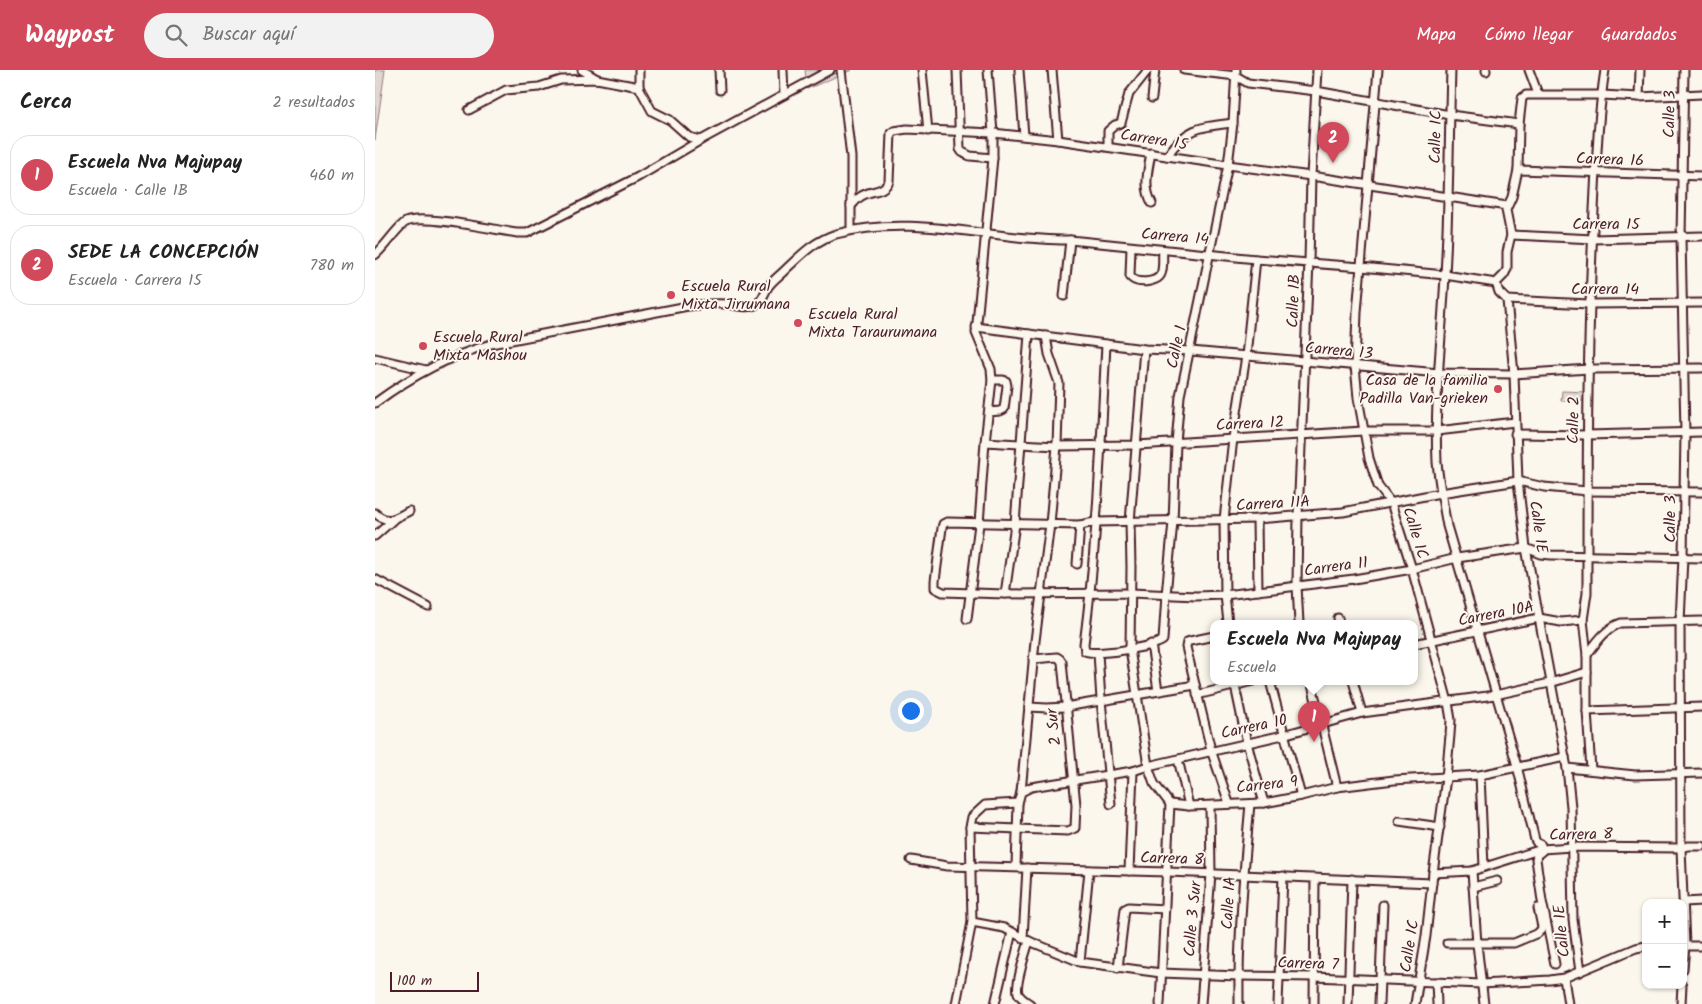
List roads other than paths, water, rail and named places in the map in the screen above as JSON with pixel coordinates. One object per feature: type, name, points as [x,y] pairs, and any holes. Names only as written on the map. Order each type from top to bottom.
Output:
[{"type":"street","points":[[582,70],[597,79]]},
{"type":"street","points":[[639,70],[639,87],[652,111],[670,120],[689,137],[701,140]]},
{"type":"street","points":[[719,70],[720,90]]},
{"type":"street","points":[[783,70],[784,95]]},
{"type":"street","points":[[375,256],[384,248],[402,225],[409,221],[450,222],[527,233],[638,177],[701,140],[830,70]]},
{"type":"street","points":[[841,70],[851,156],[851,230]]},
{"type":"street","points":[[922,70],[928,131]]},
{"type":"street","points":[[957,70],[961,132],[960,149],[970,156],[993,158]]},
{"type":"street","points":[[967,619],[979,524],[985,442],[993,380],[991,369],[977,339],[976,327],[993,158],[988,70]]},
{"type":"street","points":[[1019,70],[1024,136]]},
{"type":"street","points":[[1051,70],[1058,140]]},
{"type":"street","points":[[1108,147],[1108,131],[1115,125],[1121,124],[1129,94],[1147,70]]},
{"type":"street","points":[[1152,98],[1155,70]]},
{"type":"street","points":[[1184,70],[1236,73],[1248,82],[1317,91],[1375,103],[1519,124]]},
{"type":"street","name":"Calle 1B","points":[[1299,620],[1297,586],[1300,435],[1305,362],[1311,176],[1317,70]]},
{"type":"street","name":"Calle 1C","points":[[1378,70],[1361,267],[1355,366],[1358,398],[1369,458],[1376,481],[1391,503],[1412,569],[1448,702],[1451,720],[1451,735],[1433,873],[1427,936],[1415,1004]]},
{"type":"street","name":"Calle 1C","points":[[1451,70],[1445,275],[1437,431],[1440,493],[1447,526],[1517,766],[1535,840],[1541,845],[1540,849]]},
{"type":"street","points":[[1529,70],[1538,94]]},
{"type":"street","name":"Calle 2","points":[[1591,770],[1587,710],[1587,655],[1583,620],[1587,593],[1589,304],[1601,95],[1605,70]]},
{"type":"street","points":[[1639,97],[1640,70]]},
{"type":"street","name":"Calle 3","points":[[1684,70],[1681,303],[1685,432],[1680,622],[1682,707],[1681,848],[1684,899]]},
{"type":"street","name":"Calle 1","points":[[1151,644],[1162,641],[1164,632],[1173,522],[1180,396],[1191,351],[1228,165],[1236,73]]},
{"type":"street","points":[[469,110],[506,90],[539,87],[561,80],[597,79],[639,87]]},
{"type":"street","points":[[1496,284],[1506,272],[1507,252],[1511,235],[1506,214],[1518,170],[1519,124],[1522,98],[1526,95],[1538,94],[1639,97],[1702,94]]},
{"type":"street","points":[[1167,156],[1177,141],[1190,132],[1206,127],[1233,123]]},
{"type":"street","name":"Carrera 15","points":[[851,206],[861,196],[883,189],[888,183],[890,136],[892,132],[907,129],[993,133],[1058,140],[1507,206]]},
{"type":"street","points":[[1151,153],[1146,185],[1147,195],[1152,203]]},
{"type":"street","name":"Carrera 16","points":[[1518,170],[1702,176]]},
{"type":"street","name":"Carrera 14","points":[[375,404],[426,370],[475,349],[536,334],[688,306],[725,304],[751,307],[763,299],[769,286],[810,246],[834,235],[851,230],[885,226],[913,226],[1256,259],[1309,262],[1445,275],[1496,284]]},
{"type":"street","name":"Carrera 15","points":[[1511,235],[1593,239],[1702,236]]},
{"type":"street","points":[[1065,296],[1070,240]]},
{"type":"street","points":[[1131,247],[1130,276],[1137,282],[1159,276],[1163,250]]},
{"type":"street","points":[[1228,620],[1225,595],[1224,520],[1233,438],[1246,356],[1256,259]]},
{"type":"street","name":"Calle 1E","points":[[1496,284],[1499,292],[1507,300],[1514,374],[1518,481],[1526,548],[1567,768],[1571,807],[1573,920],[1580,972]]},
{"type":"street","name":"Carrera 14","points":[[1507,300],[1589,304],[1702,303]]},
{"type":"street","name":"Carrera 13","points":[[976,327],[1143,349],[1191,351],[1439,373],[1514,374],[1589,369],[1702,368]]},
{"type":"street","points":[[1005,594],[1015,524],[1029,334]]},
{"type":"street","points":[[1016,868],[1018,803],[1021,792],[1033,659],[1050,524],[1057,446],[1059,383],[1049,354],[1046,336]]},
{"type":"street","points":[[1105,344],[1101,446],[1084,649],[1089,653],[1098,653],[1151,644],[1158,691]]},
{"type":"street","points":[[1143,349],[1137,445],[1129,522],[1130,649],[1151,779],[1170,804],[1160,1004]]},
{"type":"street","points":[[375,358],[426,370]]},
{"type":"street","points":[[989,412],[1001,412],[1005,404],[1006,381],[993,380]]},
{"type":"street","name":"Carrera 12","points":[[985,442],[1057,446],[1137,445],[1363,431],[1437,431],[1515,422]]},
{"type":"street","points":[[1515,434],[1587,435],[1702,432]]},
{"type":"street","name":"Carrera 11A","points":[[970,594],[939,591],[935,588],[943,524],[947,522],[1080,525],[1095,522],[1257,519],[1343,512],[1440,493],[1518,481],[1544,487],[1587,491],[1702,492]]},
{"type":"street","points":[[375,536],[393,520],[409,511]]},
{"type":"street","points":[[375,513],[380,518],[393,520]]},
{"type":"street","points":[[1257,519],[1259,591]]},
{"type":"street","points":[[1077,564],[1080,525]]},
{"type":"street","name":"Carrera 11","points":[[970,594],[1131,593],[1225,595],[1354,579],[1412,569],[1457,558],[1526,548],[1541,554],[1551,555],[1702,558]]},
{"type":"street","points":[[375,579],[428,607]]},
{"type":"street","name":"Carrera 10A","points":[[1418,643],[1539,618],[1561,622],[1583,620]]},
{"type":"street","points":[[1587,655],[1614,625],[1631,622],[1702,621]]},
{"type":"street","points":[[1210,637],[1187,642],[1186,650],[1211,750],[1229,803]]},
{"type":"street","points":[[1098,653],[1111,804]]},
{"type":"street","name":"2 Sur","points":[[1016,830],[1071,830],[1075,828],[1076,820],[1061,660],[1054,657],[1033,659]]},
{"type":"street","name":"Carrera 10","points":[[1021,792],[1031,787],[1073,782],[1133,771],[1211,750],[1283,735],[1362,713],[1495,695],[1550,683],[1587,672]]},
{"type":"street","points":[[1029,707],[1065,707],[1195,685]]},
{"type":"street","points":[[1197,695],[1229,685]]},
{"type":"street","points":[[1235,685],[1247,743],[1264,803]]},
{"type":"street","points":[[1271,685],[1301,796]]},
{"type":"street","points":[[1312,685],[1337,787]]},
{"type":"street","points":[[1354,685],[1362,713]]},
{"type":"street","points":[[1587,710],[1702,707]]},
{"type":"street","name":"Carrera 9","points":[[1170,804],[1210,806],[1229,803],[1264,803],[1337,787],[1394,780],[1480,775],[1565,757]]},
{"type":"street","points":[[1178,759],[1189,806]]},
{"type":"street","points":[[1567,768],[1635,775],[1702,773]]},
{"type":"street","points":[[1129,871],[1133,771]]},
{"type":"street","points":[[1480,775],[1484,866]]},
{"type":"street","points":[[956,1004],[972,922],[970,827],[972,817],[985,805],[1018,803]]},
{"type":"street","name":"Calle 1A","points":[[1239,1004],[1243,876],[1250,804]]},
{"type":"street","name":"Calle 3 Sur","points":[[1201,1004],[1211,874],[1210,806]]},
{"type":"street","points":[[1399,821],[1440,827]]},
{"type":"street","points":[[970,827],[1016,830]]},
{"type":"street","name":"Carrera 8","points":[[1433,873],[1472,870],[1540,849],[1572,847],[1681,848],[1702,846]]},
{"type":"street","points":[[1540,849],[1536,859],[1542,901],[1555,964]]},
{"type":"street","name":"Carrera 8","points":[[911,860],[947,866],[1283,876],[1432,883]]},
{"type":"street","points":[[1027,868],[1026,939],[1018,989],[1021,998],[1030,1004]]},
{"type":"street","points":[[1080,962],[1089,870]]},
{"type":"street","points":[[1472,870],[1477,944],[1484,1004]]},
{"type":"street","points":[[1278,1004],[1283,876]]},
{"type":"street","points":[[1314,1004],[1315,878]]},
{"type":"street","points":[[1348,1004],[1352,879]]},
{"type":"street","points":[[1473,887],[1497,881]]},
{"type":"street","points":[[1687,902],[1702,901]]},
{"type":"street","points":[[1379,1004],[1383,905]]},
{"type":"street","points":[[1118,968],[1125,909],[1129,906],[1165,909]]},
{"type":"street","points":[[1447,943],[1515,943],[1538,933],[1542,926],[1538,908]]},
{"type":"street","name":"Carrera 7","points":[[972,922],[1012,932],[1080,962],[1161,972],[1239,976],[1482,984],[1550,980],[1562,979],[1642,947]]},
{"type":"street","points":[[995,1004],[1012,932]]},
{"type":"street","points":[[1687,946],[1702,946]]},
{"type":"street","points":[[1562,979],[1568,1004]]},
{"type":"street","points":[[1436,982],[1437,1004]]},
{"type":"street","points":[[1681,1004],[1682,989]]},
{"type":"place","name":"SEDE LA CONCEPCIÓN","points":[[1333,163]]},
{"type":"place","name":"Escuela Rural Mixta Jirrumana","points":[[671,295]]},
{"type":"place","name":"Escuela Rural Mixta Taraurumana","points":[[798,323]]},
{"type":"place","name":"Escuela Rural Mixta Mashou","points":[[423,346]]},
{"type":"place","name":"Casa de la familia Padilla Van-grieken","points":[[1498,389]]},
{"type":"place","name":"Escuela Nva Majupay","points":[[1314,742]]}]
